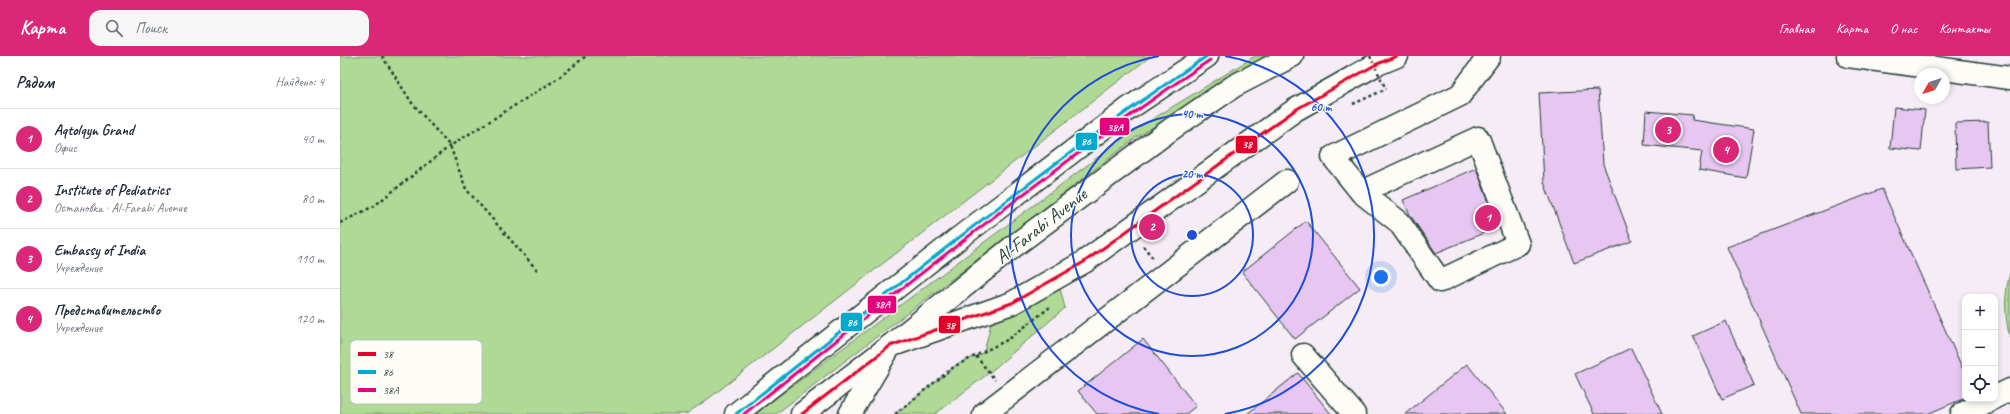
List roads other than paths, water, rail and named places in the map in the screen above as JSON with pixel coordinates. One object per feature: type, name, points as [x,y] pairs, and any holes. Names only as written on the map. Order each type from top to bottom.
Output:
[{"type":"main road","name":"Al-Farabi Avenue","points":[[736,414],[953,243],[1110,123],[1207,56]]},
{"type":"main road","name":"Al-Farabi Avenue","points":[[802,414],[890,346],[1020,241],[1170,130],[1234,86],[1292,56]]},
{"type":"main road","points":[[850,414],[890,346],[1012,303],[1072,269],[1295,110],[1375,65],[1396,56]]},
{"type":"main road","points":[[1361,192],[1478,138],[1518,244],[1440,281],[1399,222],[1361,192],[1333,157],[1460,95],[1489,56]]},
{"type":"main road","points":[[1848,56],[2010,78]]},
{"type":"main road","points":[[984,414],[1287,182]]},
{"type":"main road","points":[[1303,355],[1354,414]]},
{"type":"main road","points":[[1998,396],[2010,390]]},
{"type":"main road","points":[[1962,414],[1986,402]]},
{"type":"place","name":"Embassy of India","points":[[1668,130]]},
{"type":"place","name":"Представительство","points":[[1726,150]]},
{"type":"place","name":"Aqtolqyn Grand","points":[[1488,218]]},
{"type":"place","name":"Institute of Pediatrics","points":[[1152,227]]}]
